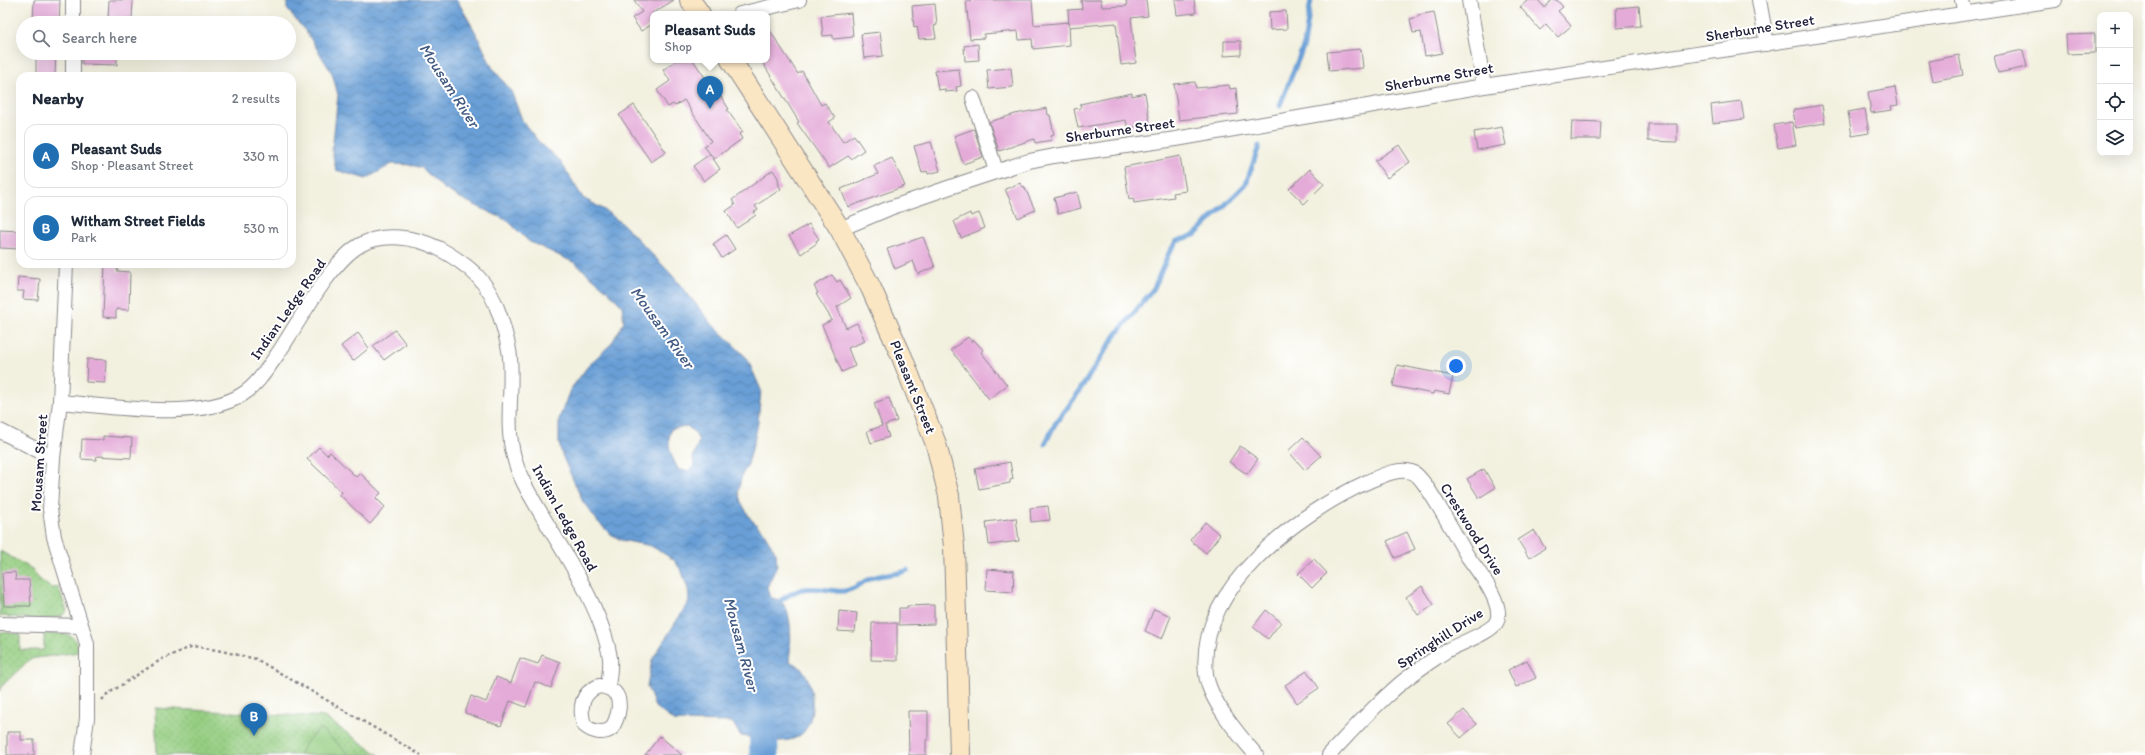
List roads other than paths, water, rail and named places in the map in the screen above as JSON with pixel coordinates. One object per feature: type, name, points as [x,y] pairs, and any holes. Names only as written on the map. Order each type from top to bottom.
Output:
[{"type":"main road","points":[[690,0],[698,11]]},
{"type":"main road","name":"Pleasant Street","points":[[733,63],[840,229],[871,288],[902,357],[927,420],[942,466],[949,496],[954,547],[960,755]]},
{"type":"street","points":[[73,0],[73,16]]},
{"type":"street","points":[[753,11],[799,0]]},
{"type":"street","points":[[1469,0],[1484,86]]},
{"type":"street","points":[[1760,0],[1768,44]]},
{"type":"street","name":"Sherburne Street","points":[[840,229],[890,208],[996,171],[1029,161],[1054,156],[1176,139],[1484,86],[1768,44],[1964,7],[2055,0]]},
{"type":"street","points":[[73,60],[73,72]]},
{"type":"street","points":[[973,98],[996,171]]},
{"type":"street","name":"Indian Ledge Road","points":[[60,402],[173,411],[200,409],[228,401],[242,395],[256,383],[285,343],[322,285],[346,256],[361,244],[395,237],[427,243],[468,265],[482,280],[493,296],[501,317],[510,357],[510,436],[514,459],[528,493],[580,580],[604,633],[610,660],[608,687]]},
{"type":"street","name":"Mousam Street","points":[[66,268],[60,402],[53,458],[50,509],[54,538],[87,644],[87,718],[82,755]]},
{"type":"street","points":[[0,431],[53,458]]},
{"type":"street","name":"Crestwood Drive","points":[[1256,755],[1220,706],[1206,676],[1205,656],[1208,634],[1217,610],[1230,590],[1256,560],[1283,533],[1313,511],[1345,492],[1373,480],[1406,471],[1413,472],[1421,478],[1453,534],[1488,586],[1495,600],[1498,615]]},
{"type":"street","name":"Springhill Drive","points":[[1329,755],[1392,690],[1450,649],[1492,628],[1496,623],[1498,615]]},
{"type":"street","points":[[0,624],[81,626]]},
{"type":"water","points":[[287,0],[457,0],[476,33],[492,67],[511,91],[523,122],[538,141],[560,161],[583,198],[603,209],[624,225],[672,275],[713,325],[747,358],[761,390],[758,423],[754,442],[738,491],[741,502],[750,518],[764,533],[776,553],[777,566],[767,587],[770,597],[779,600],[787,611],[790,628],[789,661],[802,669],[807,677],[812,697],[811,718],[807,727],[801,734],[793,739],[781,741],[741,736],[732,722],[674,721],[655,707],[647,686],[652,660],[689,601],[688,589],[682,572],[674,560],[663,553],[651,546],[621,540],[609,533],[599,523],[583,502],[562,455],[559,443],[559,419],[570,390],[588,366],[611,344],[624,322],[622,306],[607,290],[575,263],[528,241],[508,221],[460,198],[443,188],[422,168],[412,165],[392,164],[366,179],[336,170],[332,151],[338,95],[332,73],[307,33],[296,20],[296,16],[293,16],[287,9]],"holes":[[[687,426],[695,433],[699,441],[693,457],[694,466],[688,471],[679,470],[669,445],[671,429]]]},
{"type":"waterway","points":[[1280,105],[1304,45],[1311,0]]},
{"type":"waterway","points":[[1045,444],[1055,424],[1076,396],[1115,336],[1154,288],[1169,253],[1177,241],[1195,235],[1246,184],[1259,146]]},
{"type":"waterway","points":[[780,601],[792,593],[803,589],[814,588],[841,591],[848,590],[874,577],[908,570]]},
{"type":"waterway","name":"Mousam River","points":[[757,699],[763,723],[764,755]]},
{"type":"place","name":"Pleasant Suds","points":[[710,109]]},
{"type":"place","name":"Witham Street Fields","points":[[254,736]]}]
